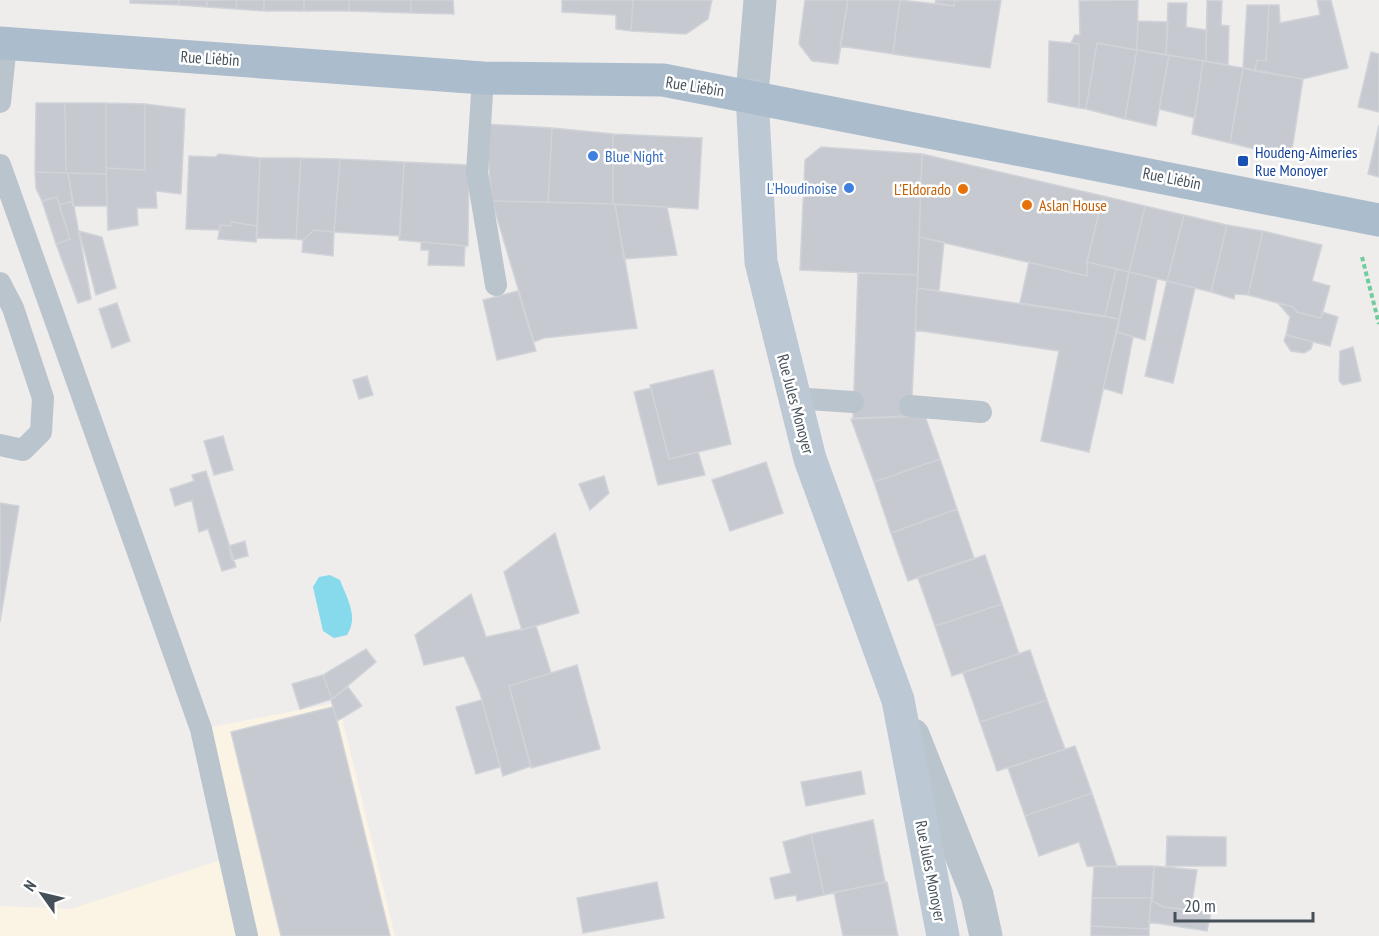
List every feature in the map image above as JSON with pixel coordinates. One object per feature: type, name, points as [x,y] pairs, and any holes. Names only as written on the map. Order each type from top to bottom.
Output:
[{"type":"main road","name":"Rue Liébin","points":[[3,43],[483,78],[663,80],[752,95],[1364,216]]},
{"type":"street","points":[[752,95],[760,0]]},
{"type":"street","name":"Rue Jules Monoyer","points":[[752,95],[760,262],[793,398],[810,459],[898,700],[978,895],[986,936]]},
{"type":"street","name":"Rue Jules Monoyer","points":[[898,700],[943,936]]},
{"type":"lane","points":[[0,102],[3,43]]},
{"type":"lane","points":[[483,78],[477,172],[496,285]]},
{"type":"lane","points":[[0,165],[201,729],[247,936]]},
{"type":"lane","points":[[0,283],[13,308],[44,398],[41,432],[24,450],[0,445]]},
{"type":"lane","points":[[793,398],[853,402]]},
{"type":"lane","points":[[910,406],[981,412]]},
{"type":"path","points":[[1364,216],[1379,324]]},
{"type":"shaded area","points":[[352,700],[342,718],[395,936],[0,936],[0,906],[71,909],[230,857],[201,729]]},
{"type":"water","points":[[330,575],[340,580],[352,615],[347,635],[334,638],[323,631],[313,587],[319,577]]},
{"type":"building","points":[[130,0],[179,0],[179,5],[130,3]]},
{"type":"building","points":[[179,0],[207,0],[207,7],[179,5]]},
{"type":"building","points":[[207,0],[237,0],[236,9],[207,7]]},
{"type":"building","points":[[237,0],[264,0],[264,11],[236,9]]},
{"type":"building","points":[[264,0],[304,0],[304,11],[264,11]]},
{"type":"building","points":[[304,0],[349,0],[349,11],[304,11]]},
{"type":"building","points":[[349,0],[411,0],[411,13],[349,11]]},
{"type":"building","points":[[411,0],[453,0],[454,14],[411,13]]},
{"type":"building","points":[[562,0],[633,0],[631,31],[616,29],[616,15],[562,12]]},
{"type":"building","points":[[633,0],[712,0],[708,19],[686,34],[631,31]]},
{"type":"building","points":[[805,0],[848,0],[838,64],[812,61],[799,44]]},
{"type":"building","points":[[848,0],[900,0],[893,54],[840,46]]},
{"type":"building","points":[[900,0],[954,6],[955,0],[1001,0],[990,68],[893,54]]},
{"type":"building","points":[[936,0],[955,0],[954,6],[935,3]]},
{"type":"building","points":[[1138,0],[1137,50],[1097,43],[1086,109],[1079,108],[1079,44],[1071,43],[1075,35],[1080,35],[1079,1]]},
{"type":"building","points":[[1207,0],[1222,1],[1221,25],[1229,26],[1228,65],[1206,61]]},
{"type":"building","points":[[1317,0],[1331,0],[1348,68],[1303,79],[1255,71],[1257,60],[1266,61],[1269,5],[1279,5],[1280,23],[1320,15]]},
{"type":"building","points":[[1168,3],[1187,3],[1186,27],[1206,30],[1206,61],[1166,55]]},
{"type":"building","points":[[1247,5],[1269,5],[1266,61],[1257,60],[1255,71],[1243,68]]},
{"type":"building","points":[[1138,21],[1168,22],[1166,55],[1137,50]]},
{"type":"building","points":[[1049,41],[1079,44],[1079,108],[1048,102]]},
{"type":"building","points":[[1097,43],[1137,50],[1125,119],[1086,109]]},
{"type":"building","points":[[1137,50],[1169,55],[1156,126],[1125,119]]},
{"type":"building","points":[[1371,52],[1379,54],[1379,112],[1358,107]]},
{"type":"building","points":[[1169,55],[1203,61],[1195,118],[1159,109]]},
{"type":"building","points":[[1203,61],[1243,68],[1230,143],[1192,134]]},
{"type":"building","points":[[1243,68],[1303,79],[1292,150],[1282,156],[1230,143]]},
{"type":"building","points":[[36,103],[65,103],[66,173],[35,172]]},
{"type":"building","points":[[65,103],[106,103],[106,174],[66,173]]},
{"type":"building","points":[[106,103],[145,104],[145,170],[106,168]]},
{"type":"building","points":[[145,104],[185,109],[181,194],[156,191],[157,208],[137,208],[138,225],[108,230],[106,168],[145,170]]},
{"type":"building","points":[[485,124],[552,128],[548,202],[492,201]]},
{"type":"building","points":[[1379,125],[1379,177],[1368,174]]},
{"type":"building","points":[[552,128],[613,134],[613,204],[548,202]]},
{"type":"building","points":[[613,134],[702,138],[698,209],[613,204]]},
{"type":"building","points":[[821,147],[922,154],[918,275],[800,270],[805,160]]},
{"type":"building","points":[[219,154],[260,158],[257,226],[231,222],[230,226],[220,225],[219,230],[186,229],[189,156],[215,157]]},
{"type":"building","points":[[922,154],[1103,196],[1087,262],[1087,276],[919,237]]},
{"type":"building","points":[[260,158],[301,158],[296,239],[257,238]]},
{"type":"building","points":[[301,158],[340,159],[334,232],[314,230],[303,240],[296,239]]},
{"type":"building","points":[[340,159],[404,162],[400,236],[334,232]]},
{"type":"building","points":[[404,162],[469,165],[468,246],[399,240]]},
{"type":"building","points":[[35,172],[68,173],[73,201],[59,205],[57,197],[42,201],[36,188]]},
{"type":"building","points":[[68,173],[106,174],[107,206],[73,206]]},
{"type":"building","points":[[1103,196],[1145,206],[1129,272],[1087,262]]},
{"type":"building","points":[[57,197],[70,239],[56,244],[42,201]]},
{"type":"building","points":[[73,201],[91,299],[78,303],[56,244],[70,239],[59,205]]},
{"type":"building","points":[[492,201],[615,204],[637,328],[544,338],[534,342]]},
{"type":"building","points":[[615,204],[667,207],[677,255],[624,259]]},
{"type":"building","points":[[1145,206],[1184,215],[1167,281],[1129,272]]},
{"type":"building","points":[[1184,215],[1227,225],[1211,292],[1167,281]]},
{"type":"building","points":[[231,222],[257,226],[256,242],[218,239],[220,225],[230,226]]},
{"type":"building","points":[[1227,225],[1263,231],[1248,295],[1235,294],[1234,299],[1211,292]]},
{"type":"building","points":[[314,230],[334,232],[333,256],[302,252],[303,240]]},
{"type":"building","points":[[79,231],[102,237],[116,288],[96,295]]},
{"type":"building","points":[[1263,231],[1322,245],[1312,281],[1330,286],[1321,318],[1297,312],[1293,307],[1248,295]]},
{"type":"building","points":[[919,237],[944,242],[939,291],[917,288]]},
{"type":"building","points":[[421,242],[465,246],[464,266],[428,265],[429,250],[421,250]]},
{"type":"building","points":[[1029,262],[1087,276],[1087,262],[1116,269],[1105,316],[1020,303]]},
{"type":"building","points":[[1116,269],[1129,272],[1119,319],[1105,316]]},
{"type":"building","points":[[1129,272],[1157,279],[1145,340],[1117,332]]},
{"type":"building","points":[[858,273],[918,275],[911,416],[853,418]]},
{"type":"building","points":[[1167,281],[1195,288],[1173,383],[1145,376]]},
{"type":"building","points":[[917,288],[1119,319],[1089,452],[1041,441],[1059,351],[915,330]]},
{"type":"building","points":[[518,291],[536,351],[497,360],[483,300]]},
{"type":"building","points":[[117,303],[130,341],[112,348],[99,309]]},
{"type":"building","points":[[1278,303],[1293,307],[1297,312],[1321,318],[1322,312],[1338,317],[1330,346],[1286,335],[1290,317]]},
{"type":"building","points":[[1117,332],[1133,337],[1122,394],[1103,388]]},
{"type":"building","points":[[1286,335],[1313,342],[1311,349],[1304,353],[1291,351],[1284,341]]},
{"type":"building","points":[[1353,347],[1361,381],[1343,385],[1339,381],[1340,351]]},
{"type":"building","points":[[713,370],[731,444],[669,459],[650,385]]},
{"type":"building","points":[[367,376],[373,395],[359,399],[353,380]]},
{"type":"building","points":[[651,388],[669,459],[698,452],[705,475],[658,485],[634,392]]},
{"type":"building","points":[[925,416],[940,459],[874,482],[851,419]]},
{"type":"building","points":[[223,436],[233,470],[214,475],[204,441]]},
{"type":"building","points":[[940,459],[957,509],[891,533],[874,482]]},
{"type":"building","points":[[766,462],[783,513],[730,531],[712,480]]},
{"type":"building","points":[[206,471],[236,567],[222,571],[208,529],[199,532],[192,500],[175,506],[170,489],[194,481],[192,475]]},
{"type":"building","points":[[604,476],[609,493],[590,510],[579,484]]},
{"type":"building","points":[[0,503],[19,506],[0,622]]},
{"type":"building","points":[[957,509],[974,558],[908,581],[891,533]]},
{"type":"building","points":[[555,533],[579,613],[522,630],[504,572]]},
{"type":"building","points":[[245,541],[248,556],[232,560],[229,546]]},
{"type":"building","points":[[985,555],[1002,604],[935,626],[918,578]]},
{"type":"building","points":[[471,594],[486,637],[536,626],[551,673],[509,686],[531,766],[503,776],[480,693],[464,656],[424,665],[415,635]]},
{"type":"building","points":[[1002,604],[1019,654],[952,676],[935,626]]},
{"type":"building","points":[[366,649],[376,662],[332,699],[323,675]]},
{"type":"building","points":[[1030,650],[1047,700],[980,722],[963,673]]},
{"type":"building","points":[[577,665],[600,749],[531,768],[509,686]]},
{"type":"building","points":[[323,675],[332,699],[300,709],[292,684]]},
{"type":"building","points":[[348,687],[362,706],[337,721],[331,700]]},
{"type":"building","points":[[482,700],[500,767],[476,774],[456,707]]},
{"type":"building","points":[[1047,700],[1065,749],[997,771],[980,722]]},
{"type":"building","points":[[333,707],[390,936],[281,936],[231,732]]},
{"type":"building","points":[[1075,746],[1092,793],[1025,816],[1008,768]]},
{"type":"building","points":[[861,771],[865,794],[806,806],[801,782]]},
{"type":"building","points":[[1092,793],[1117,867],[1087,866],[1079,842],[1039,856],[1025,816]]},
{"type":"building","points":[[873,820],[885,882],[824,895],[811,834]]},
{"type":"building","points":[[811,834],[824,895],[797,901],[796,895],[775,899],[770,878],[791,873],[783,842]]},
{"type":"building","points":[[1167,836],[1226,837],[1226,866],[1166,866]]},
{"type":"building","points":[[1094,866],[1154,866],[1153,898],[1092,898]]},
{"type":"building","points":[[1154,866],[1197,870],[1191,910],[1164,907],[1151,900]]},
{"type":"building","points":[[657,882],[664,918],[583,933],[577,898]]},
{"type":"building","points":[[887,882],[898,936],[843,936],[834,892]]},
{"type":"building","points":[[1092,898],[1151,898],[1149,929],[1091,926]]},
{"type":"building","points":[[1151,900],[1164,907],[1211,913],[1207,931],[1149,922]]},
{"type":"building","points":[[1091,926],[1149,929],[1149,936],[1091,936]]},
{"type":"place","name":"Blue Night","points":[[593,156]]},
{"type":"place","name":"Houdeng-Aimeries Rue Monoyer","points":[[1243,161]]},
{"type":"place","name":"L'Houdinoise","points":[[849,188]]},
{"type":"place","name":"L'Eldorado","points":[[963,189]]},
{"type":"place","name":"Aslan House","points":[[1027,205]]}]
